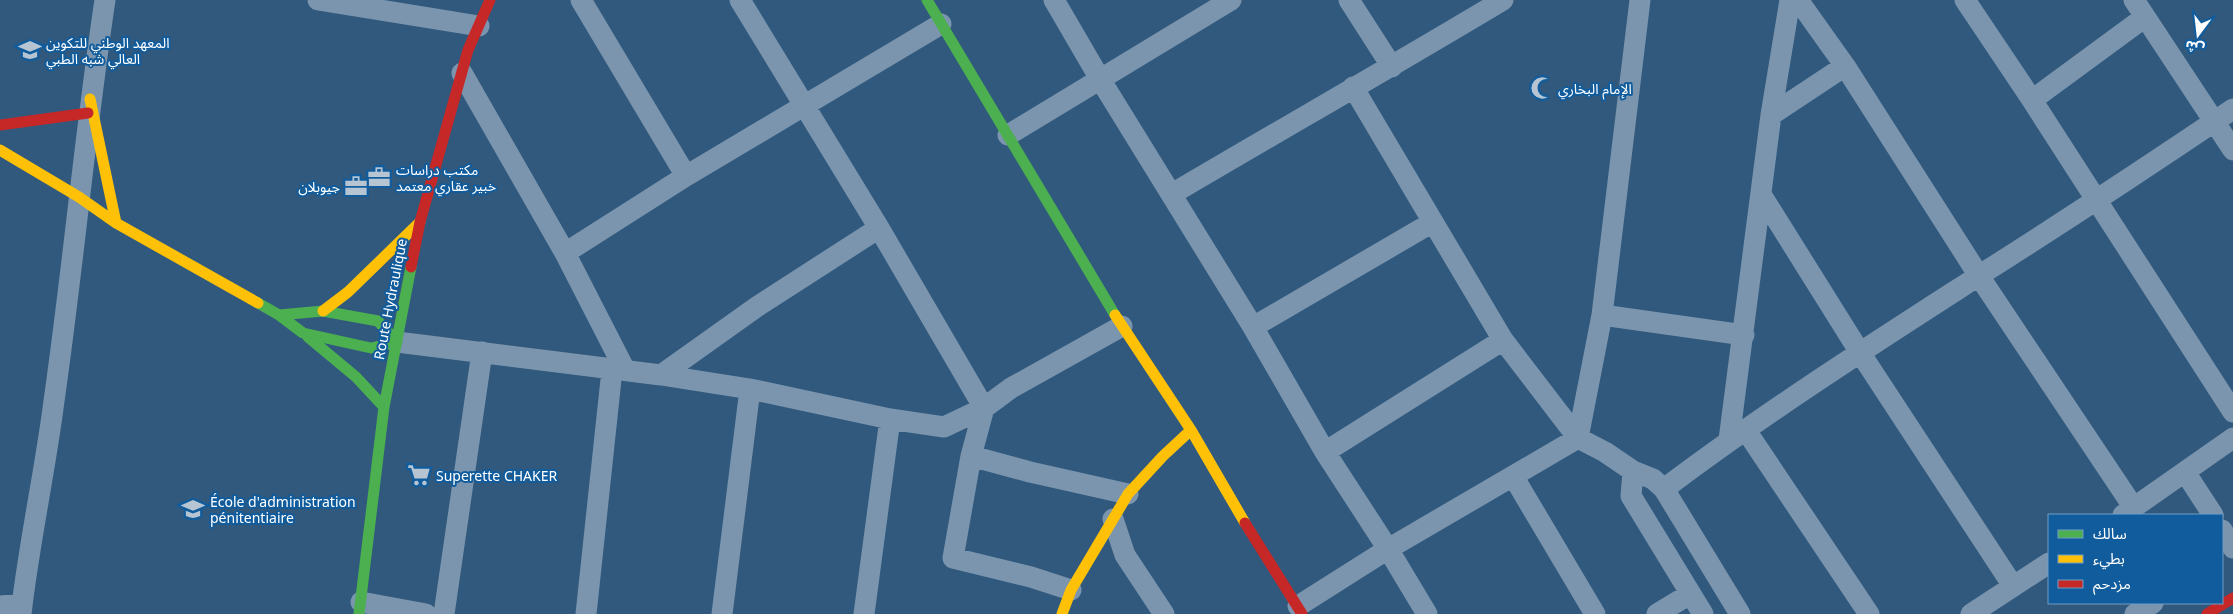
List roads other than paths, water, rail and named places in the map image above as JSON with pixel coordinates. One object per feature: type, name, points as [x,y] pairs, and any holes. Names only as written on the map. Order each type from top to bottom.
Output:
[{"type":"main road","name":"Route Hydraulique","points":[[360,608],[384,407],[420,222],[468,50],[490,0]]},
{"type":"main road","points":[[927,0],[1122,326],[1191,430],[1233,503],[1300,610]]},
{"type":"main road","points":[[0,125],[89,106],[116,223]]},
{"type":"main road","points":[[0,150],[79,197],[116,223],[279,314],[356,377],[384,407]]},
{"type":"main road","points":[[323,311],[348,292],[420,222]]},
{"type":"main road","points":[[279,314],[323,311],[378,321],[396,342],[371,348],[303,333]]},
{"type":"main road","points":[[1062,614],[1070,590],[1128,494],[1163,456],[1191,430]]},
{"type":"main road","points":[[2206,614],[2223,604]]},
{"type":"street","points":[[0,606],[21,609],[54,402],[89,106],[105,0]]},
{"type":"street","points":[[318,0],[479,26]]},
{"type":"street","points":[[581,0],[686,176]]},
{"type":"street","points":[[740,0],[879,228],[984,408],[971,456],[953,558],[1031,577],[1070,590]]},
{"type":"street","points":[[1054,0],[1100,79],[1253,327],[1326,452],[1427,614]]},
{"type":"street","points":[[1008,135],[1231,0]]},
{"type":"street","points":[[1349,0],[1392,68]]},
{"type":"street","points":[[1172,194],[1353,87],[1392,68],[1471,8],[1503,0]]},
{"type":"street","points":[[1300,610],[1388,549],[1578,438],[1602,315],[1640,0]]},
{"type":"street","points":[[1790,0],[1771,115],[1744,335],[1737,434],[1869,614]]},
{"type":"street","points":[[1798,0],[1845,66],[2129,512],[2233,438]]},
{"type":"street","points":[[1965,0],[2032,100],[2233,412]]},
{"type":"street","points":[[2032,100],[2140,9],[2233,150]]},
{"type":"street","points":[[565,253],[686,176],[941,24]]},
{"type":"street","points":[[1771,115],[1845,66]]},
{"type":"street","points":[[462,73],[565,253],[619,370],[586,614]]},
{"type":"street","points":[[1353,87],[1503,340],[1578,438],[1605,452],[1633,471],[1653,479],[1664,489],[1740,614]]},
{"type":"street","points":[[1664,489],[1737,434],[1859,351],[2096,201],[2233,109]]},
{"type":"street","points":[[1762,196],[1859,351],[2013,586]]},
{"type":"street","points":[[1253,327],[1433,222]]},
{"type":"street","points":[[661,375],[758,306],[879,228]]},
{"type":"street","points":[[1602,315],[1744,335]]},
{"type":"street","points":[[396,342],[661,375],[750,390],[890,419],[944,427],[984,408],[1012,388],[1122,326]]},
{"type":"street","points":[[1326,452],[1503,340]]},
{"type":"street","points":[[444,614],[482,352]]},
{"type":"street","points":[[722,614],[750,390]]},
{"type":"street","points":[[864,614],[890,419]]},
{"type":"street","points":[[971,456],[1030,472],[1128,494]]},
{"type":"street","points":[[1633,471],[1631,496],[1703,614]]},
{"type":"street","points":[[2185,472],[2211,514]]},
{"type":"street","points":[[1514,476],[1595,614]]},
{"type":"street","points":[[1113,519],[1125,555],[1164,614]]},
{"type":"street","points":[[2223,532],[2233,548]]},
{"type":"street","points":[[1971,614],[2048,564]]},
{"type":"street","points":[[1657,614],[1690,594]]},
{"type":"street","points":[[2135,614],[2151,604]]},
{"type":"street","points":[[360,608],[426,614]]},
{"type":"place","name":"المعهد الوطني للتكوين العالي شبه الطبي","points":[[30,50]]},
{"type":"place","name":"الإمام البخاري","points":[[1542,88]]},
{"type":"place","name":"مكتب دراسات خبير عقاري معتمد","points":[[379,177]]},
{"type":"place","name":"جيوبلان","points":[[356,186]]},
{"type":"place","name":"Superette CHAKER","points":[[419,475]]},
{"type":"place","name":"École d'administration pénitentiaire","points":[[193,509]]}]
